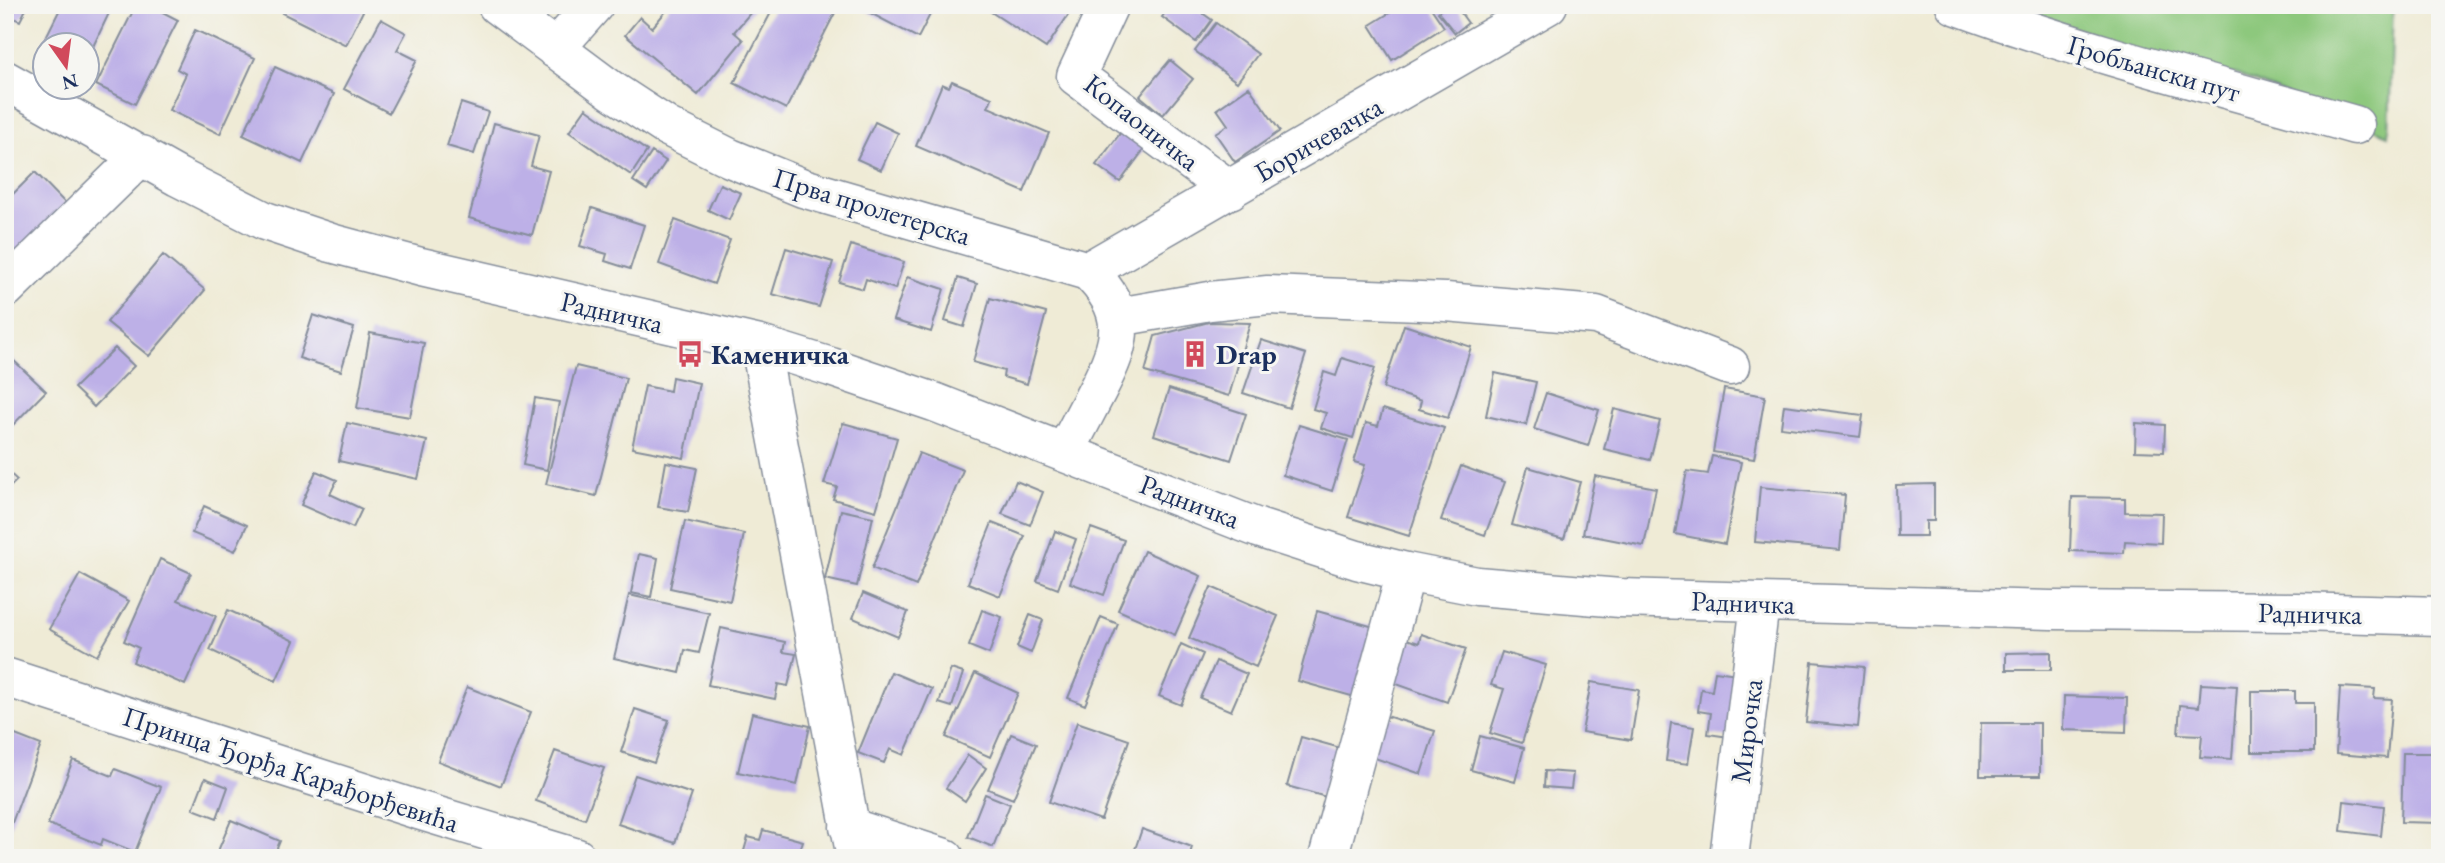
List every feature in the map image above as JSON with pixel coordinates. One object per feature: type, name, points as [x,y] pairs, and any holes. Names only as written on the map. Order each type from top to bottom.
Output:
[{"type":"street","name":"Прва пролетерска","points":[[497,5],[611,90],[666,126],[730,158],[803,188],[1088,271]]},
{"type":"street","points":[[555,49],[594,5]]},
{"type":"street","name":"Копаоничка","points":[[1109,5],[1076,76],[1230,190]]},
{"type":"street","name":"Боричевачка","points":[[1088,271],[1548,5]]},
{"type":"street","name":"Гробљански пут","points":[[1955,5],[2013,27],[2092,51],[2355,125]]},
{"type":"street","name":"Радничка","points":[[5,80],[244,212],[331,243],[482,282],[761,345],[876,382],[1258,528],[1357,560],[1406,572],[1477,586],[1552,594],[1760,603],[2051,610],[2297,611],[2440,616]]},
{"type":"street","points":[[5,289],[142,155]]},
{"type":"street","points":[[1065,452],[1116,352],[1118,317],[1108,292],[1088,271]]},
{"type":"street","points":[[1118,317],[1210,301],[1268,295],[1446,302],[1596,315],[1730,366]]},
{"type":"street","points":[[761,345],[853,842],[945,858]]},
{"type":"street","points":[[1328,858],[1406,572]]},
{"type":"street","name":"Мирочка","points":[[1729,858],[1760,603]]},
{"type":"street","name":"Принца Ђорђа Карађорђевића","points":[[5,677],[418,810],[577,858]]},
{"type":"green space","points":[[1920,5],[2393,5],[2389,135],[2235,74],[2073,59]]},
{"type":"building","points":[[5,5],[28,5],[20,21],[5,14]]},
{"type":"building","points":[[62,5],[104,5],[111,9],[100,32],[48,32]]},
{"type":"building","points":[[136,5],[149,5],[178,20],[135,104],[102,88],[102,73]]},
{"type":"building","points":[[286,5],[366,5],[346,45],[282,13]]},
{"type":"building","points":[[671,5],[757,5],[734,32],[743,40],[698,95],[625,35],[640,17],[652,28]]},
{"type":"building","points":[[775,5],[839,5],[786,109],[734,83]]},
{"type":"building","points":[[855,5],[935,5],[918,38]]},
{"type":"building","points":[[987,5],[1075,5],[1046,48],[985,8]]},
{"type":"building","points":[[1171,5],[1191,5],[1212,20],[1196,42],[1162,17]]},
{"type":"building","points":[[1394,5],[1429,5],[1444,27],[1392,60],[1370,25],[1396,9]]},
{"type":"building","points":[[1446,5],[1455,5],[1468,23],[1455,33],[1438,12]]},
{"type":"building","points":[[381,19],[406,33],[397,50],[417,60],[389,113],[344,89]]},
{"type":"building","points":[[1216,23],[1258,54],[1237,82],[1195,51]]},
{"type":"building","points":[[195,30],[255,58],[220,134],[169,110],[186,74],[177,69]]},
{"type":"building","points":[[1170,60],[1193,79],[1163,115],[1140,96]]},
{"type":"building","points":[[275,67],[334,94],[302,163],[243,135]]},
{"type":"building","points":[[952,81],[992,98],[988,107],[1049,133],[1024,192],[916,146],[942,84],[949,87]]},
{"type":"building","points":[[1249,87],[1280,131],[1235,162],[1215,133],[1228,125],[1217,109]]},
{"type":"building","points":[[461,103],[488,112],[474,154],[447,146]]},
{"type":"building","points":[[586,108],[647,151],[631,175],[569,132]]},
{"type":"building","points":[[875,122],[898,133],[881,170],[857,159]]},
{"type":"building","points":[[494,123],[539,135],[531,166],[549,171],[532,235],[469,218]]},
{"type":"building","points":[[1122,131],[1145,148],[1120,182],[1096,165]]},
{"type":"building","points":[[652,152],[666,161],[647,190],[633,181]]},
{"type":"building","points":[[35,172],[68,206],[5,268],[5,202]]},
{"type":"building","points":[[720,184],[741,193],[729,220],[708,210]]},
{"type":"building","points":[[592,208],[644,225],[630,269],[605,261],[607,254],[580,246]]},
{"type":"building","points":[[675,220],[730,240],[714,284],[659,264]]},
{"type":"building","points":[[851,245],[904,262],[895,289],[866,279],[863,289],[839,282]]},
{"type":"building","points":[[786,248],[833,262],[819,307],[772,294]]},
{"type":"building","points":[[163,255],[205,290],[149,356],[107,322]]},
{"type":"building","points":[[907,277],[944,289],[931,332],[893,320]]},
{"type":"building","points":[[958,278],[977,284],[964,327],[945,321]]},
{"type":"building","points":[[990,298],[1046,313],[1027,384],[1003,377],[1004,371],[973,362]]},
{"type":"building","points":[[313,315],[354,328],[341,371],[299,358]]},
{"type":"building","name":"Drap","points":[[1209,322],[1250,323],[1229,396],[1145,372],[1155,336]]},
{"type":"building","points":[[1404,325],[1471,347],[1448,418],[1419,409],[1421,401],[1383,388]]},
{"type":"building","points":[[370,333],[424,343],[410,417],[357,408]]},
{"type":"building","points":[[1261,340],[1306,354],[1289,408],[1243,393]]},
{"type":"building","points":[[115,348],[134,366],[94,407],[74,388]]},
{"type":"building","points":[[10,357],[46,391],[5,433],[5,361]]},
{"type":"building","points":[[1342,358],[1375,368],[1353,438],[1321,428],[1326,413],[1313,409],[1324,372],[1336,376]]},
{"type":"building","points":[[576,366],[626,378],[596,496],[546,484]]},
{"type":"building","points":[[1495,373],[1536,382],[1526,425],[1486,416]]},
{"type":"building","points":[[672,377],[699,383],[684,458],[632,448],[645,386],[670,391]]},
{"type":"building","points":[[1169,389],[1246,414],[1231,460],[1154,435]]},
{"type":"building","points":[[1724,389],[1765,396],[1754,459],[1713,452]]},
{"type":"building","points":[[1546,393],[1599,410],[1588,446],[1534,429]]},
{"type":"building","points":[[535,398],[559,402],[547,470],[523,465]]},
{"type":"building","points":[[1784,405],[1863,415],[1860,437],[1781,427]]},
{"type":"building","points":[[1383,409],[1444,428],[1409,536],[1348,517],[1365,465],[1354,462],[1366,423],[1378,426]]},
{"type":"building","points":[[1614,409],[1660,421],[1650,460],[1604,449]]},
{"type":"building","points":[[347,423],[427,441],[418,479],[339,461]]},
{"type":"building","points":[[843,423],[897,438],[876,511],[833,499],[837,487],[824,484]]},
{"type":"building","points":[[2136,423],[2165,425],[2164,452],[2135,451]]},
{"type":"building","points":[[1299,425],[1348,440],[1332,491],[1283,475]]},
{"type":"building","points":[[919,453],[963,470],[916,586],[872,568]]},
{"type":"building","points":[[1712,456],[1741,462],[1725,544],[1675,534],[1687,471],[1708,474]]},
{"type":"building","points":[[666,462],[697,468],[688,512],[658,507]]},
{"type":"building","points":[[1461,466],[1505,482],[1485,535],[1441,520]]},
{"type":"building","points":[[1528,467],[1580,482],[1564,539],[1512,525]]},
{"type":"building","points":[[5,469],[17,480],[5,492]]},
{"type":"building","points":[[316,471],[337,480],[330,494],[362,509],[353,528],[301,505]]},
{"type":"building","points":[[1595,476],[1656,488],[1644,546],[1583,534]]},
{"type":"building","points":[[1016,481],[1043,492],[1030,525],[1002,514]]},
{"type":"building","points":[[1934,484],[1934,521],[1926,521],[1926,536],[1897,536],[1896,485]]},
{"type":"building","points":[[1760,487],[1845,495],[1840,550],[1755,542]]},
{"type":"building","points":[[2072,497],[2125,498],[2125,512],[2162,513],[2161,543],[2125,541],[2124,553],[2070,551]]},
{"type":"building","points":[[204,506],[247,525],[235,551],[192,533]]},
{"type":"building","points":[[841,510],[873,517],[857,586],[825,579]]},
{"type":"building","points":[[685,521],[744,534],[730,601],[670,588]]},
{"type":"building","points":[[992,523],[1025,536],[1000,596],[968,583]]},
{"type":"building","points":[[1091,528],[1124,540],[1104,595],[1070,583]]},
{"type":"building","points":[[1055,531],[1076,539],[1058,589],[1037,581]]},
{"type":"building","points":[[1144,551],[1201,576],[1175,635],[1118,610]]},
{"type":"building","points":[[639,554],[658,558],[651,597],[631,593]]},
{"type":"building","points":[[160,559],[191,573],[178,600],[216,616],[185,685],[133,662],[139,648],[124,641]]},
{"type":"building","points":[[80,574],[129,601],[97,656],[49,629]]},
{"type":"building","points":[[1211,587],[1278,616],[1256,667],[1189,638]]},
{"type":"building","points":[[863,593],[908,612],[898,637],[853,618]]},
{"type":"building","points":[[629,595],[709,613],[699,653],[685,650],[680,673],[614,658]]},
{"type":"building","points":[[228,610],[294,641],[276,681],[210,650]]},
{"type":"building","points":[[982,610],[1002,617],[989,654],[969,646]]},
{"type":"building","points":[[1317,611],[1374,627],[1355,697],[1298,681]]},
{"type":"building","points":[[1030,615],[1043,620],[1031,653],[1017,647]]},
{"type":"building","points":[[1101,617],[1118,624],[1085,705],[1068,698]]},
{"type":"building","points":[[721,628],[785,642],[783,652],[796,654],[788,686],[778,684],[775,699],[708,685]]},
{"type":"building","points":[[1421,634],[1466,649],[1447,702],[1388,681],[1403,638],[1419,643]]},
{"type":"building","points":[[1181,644],[1203,654],[1181,705],[1159,696]]},
{"type":"building","points":[[1502,652],[1546,665],[1522,743],[1490,733],[1504,689],[1491,685]]},
{"type":"building","points":[[2051,652],[2051,670],[2006,670],[2006,653]]},
{"type":"building","points":[[1216,661],[1247,674],[1231,711],[1200,698]]},
{"type":"building","points":[[1812,662],[1864,667],[1858,727],[1806,722]]},
{"type":"building","points":[[951,669],[963,673],[952,707],[939,703]]},
{"type":"building","points":[[1715,671],[1745,675],[1736,738],[1708,734],[1711,713],[1698,711],[1701,689],[1712,691]]},
{"type":"building","points":[[891,672],[932,689],[904,755],[890,749],[884,763],[858,753]]},
{"type":"building","points":[[975,673],[1018,693],[990,757],[946,737]]},
{"type":"building","points":[[1591,682],[1639,690],[1631,740],[1582,732]]},
{"type":"building","points":[[2201,684],[2237,686],[2232,759],[2200,757],[2202,735],[2178,734],[2180,705],[2199,707]]},
{"type":"building","points":[[467,687],[531,712],[501,786],[438,761]]},
{"type":"building","points":[[2340,687],[2375,689],[2374,698],[2392,699],[2387,758],[2336,754]]},
{"type":"building","points":[[2251,691],[2295,691],[2295,703],[2314,703],[2314,752],[2251,752]]},
{"type":"building","points":[[2064,696],[2127,698],[2126,732],[2063,730]]},
{"type":"building","points":[[635,709],[669,720],[654,763],[621,752]]},
{"type":"building","points":[[752,713],[810,726],[797,785],[738,772]]},
{"type":"building","points":[[1383,715],[1435,731],[1421,774],[1369,756]]},
{"type":"building","points":[[1077,722],[1129,740],[1101,820],[1049,802]]},
{"type":"building","points":[[1671,723],[1694,727],[1688,764],[1666,761]]},
{"type":"building","points":[[1981,723],[2040,723],[2040,776],[1980,776]]},
{"type":"building","points":[[5,731],[41,745],[10,828],[5,827]]},
{"type":"building","points":[[1011,734],[1036,744],[1013,799],[988,789]]},
{"type":"building","points":[[1480,736],[1524,748],[1515,782],[1471,770]]},
{"type":"building","points":[[1301,737],[1351,751],[1337,800],[1287,786]]},
{"type":"building","points":[[555,751],[604,768],[585,819],[536,801]]},
{"type":"building","points":[[2403,753],[2440,753],[2440,823],[2401,822]]},
{"type":"building","points":[[968,755],[986,768],[965,801],[946,788]]},
{"type":"building","points":[[73,760],[112,776],[115,769],[161,787],[135,852],[103,839],[101,845],[48,824]]},
{"type":"building","points":[[1545,771],[1573,773],[1571,789],[1544,787]]},
{"type":"building","points":[[635,775],[692,794],[675,843],[618,824]]},
{"type":"building","points":[[205,778],[228,787],[217,818],[193,809]]},
{"type":"building","points":[[985,794],[1010,804],[993,847],[968,837]]},
{"type":"building","points":[[2344,801],[2384,806],[2381,836],[2341,831]]},
{"type":"building","points":[[231,820],[280,841],[273,858],[215,858]]},
{"type":"building","points":[[1142,829],[1192,847],[1189,858],[1132,858]]},
{"type":"building","points":[[763,830],[803,841],[799,853],[812,858],[742,858],[748,837],[760,840]]},
{"type":"place","name":"Каменичка","points":[[690,354]]},
{"type":"place","name":"Drap","points":[[1195,354]]}]
